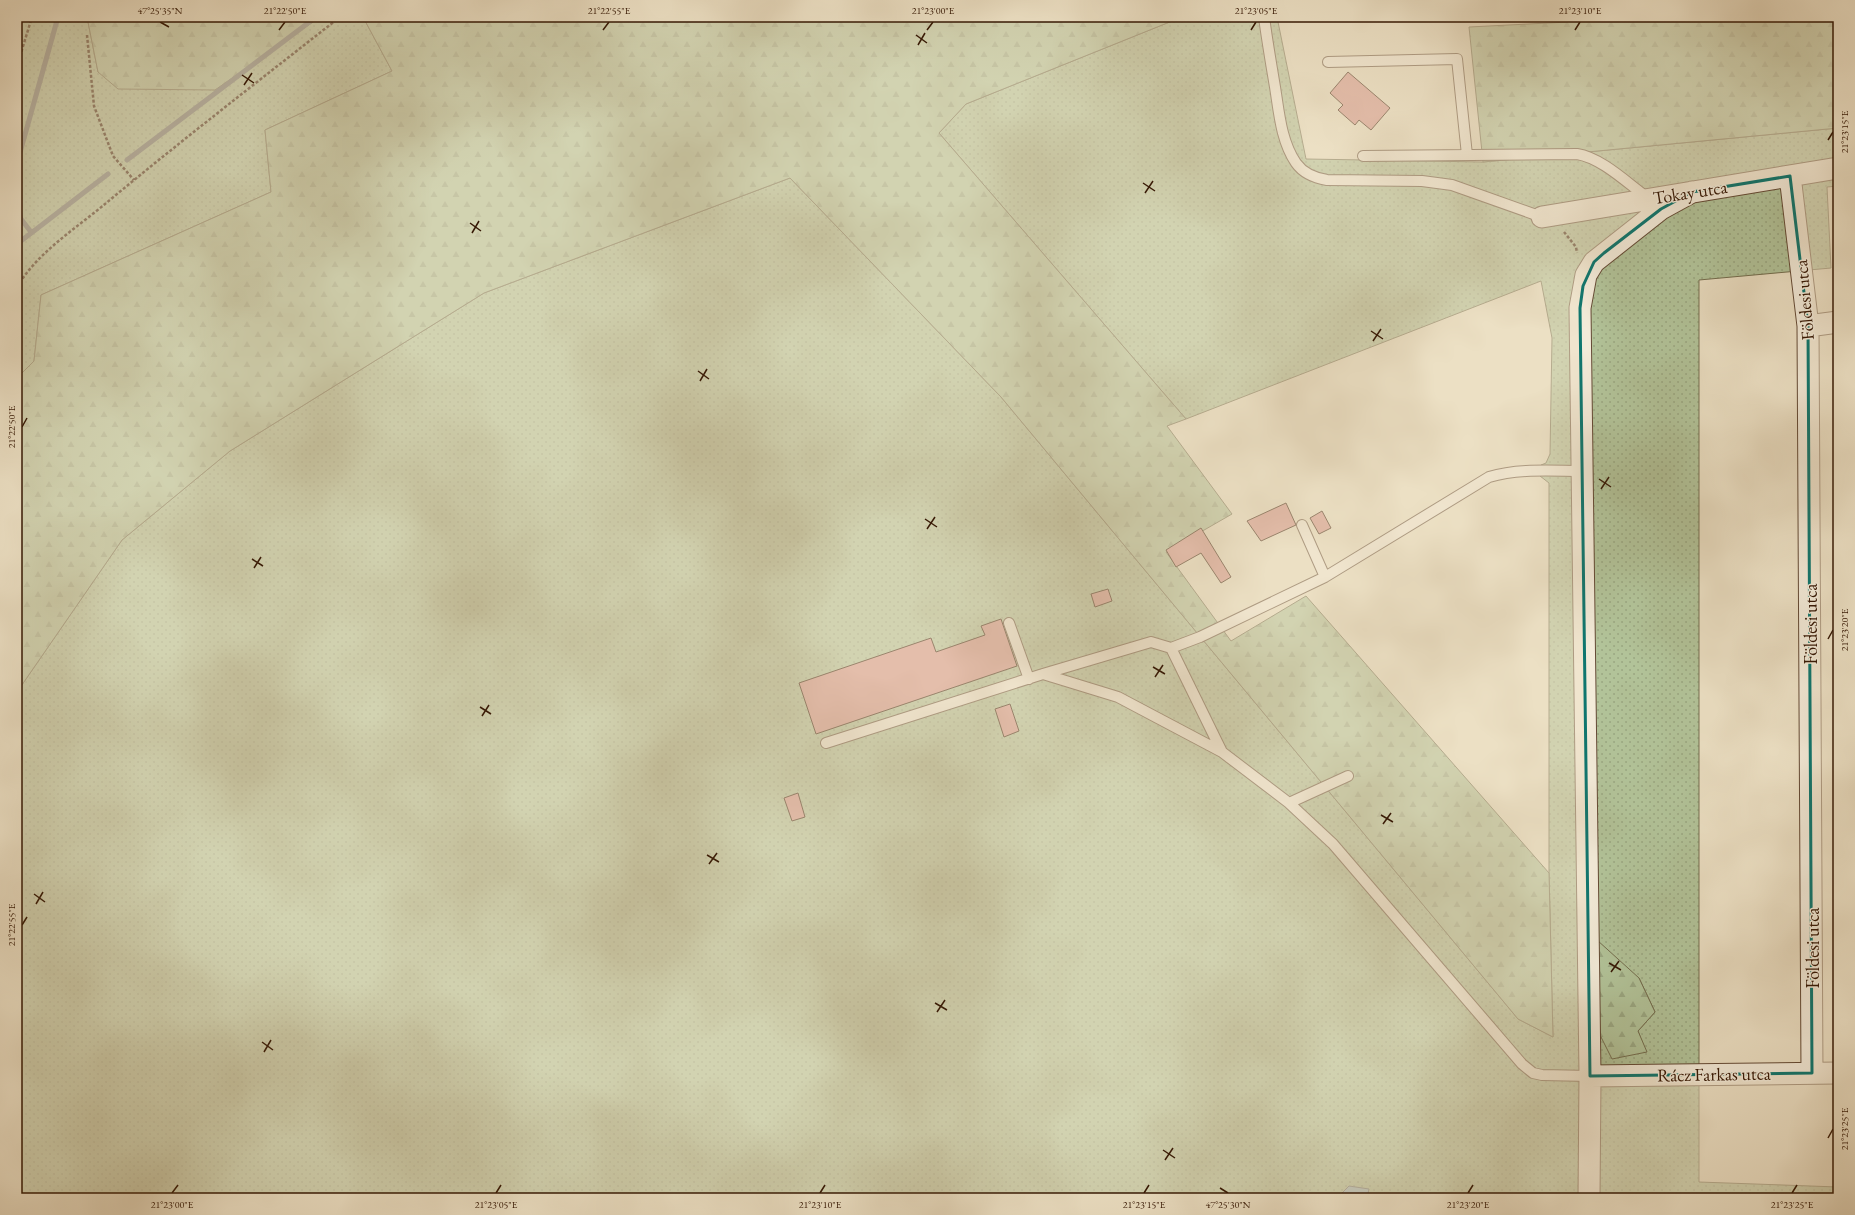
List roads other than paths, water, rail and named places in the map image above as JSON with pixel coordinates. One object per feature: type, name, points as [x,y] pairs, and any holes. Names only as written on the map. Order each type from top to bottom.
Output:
[{"type":"street","name":"Tokay utca","points":[[1542,217],[1838,168]]},
{"type":"street","name":"Földesi utca","points":[[1790,176],[1808,326],[1812,1073]]},
{"type":"street","points":[[1589,1198],[1590,1076],[1580,308],[1586,274],[1594,262],[1604,252],[1661,209],[1692,192]]},
{"type":"street","points":[[1808,326],[1838,322]]},
{"type":"street","name":"Rácz Farkas utca","points":[[1590,1076],[1838,1072]]},
{"type":"lane","points":[[1264,17],[1281,125],[1288,147],[1296,163],[1304,170],[1318,178],[1327,180],[1422,181],[1452,185],[1542,217]]},
{"type":"lane","points":[[1328,62],[1456,59],[1466,156]]},
{"type":"lane","points":[[1363,156],[1577,154],[1588,156],[1649,199]]},
{"type":"lane","points":[[826,743],[1043,674],[1151,642],[1171,648],[1200,637],[1325,577],[1489,477],[1500,474],[1540,471],[1583,471]]},
{"type":"lane","points":[[1302,525],[1325,577]]},
{"type":"lane","points":[[1009,623],[1029,679]]},
{"type":"lane","points":[[1171,648],[1222,752]]},
{"type":"lane","points":[[1043,674],[1118,697],[1222,752],[1289,803],[1333,844],[1522,1064],[1533,1073],[1542,1075],[1590,1076]]},
{"type":"lane","points":[[1289,803],[1348,776]]},
{"type":"water","points":[[1349,1186],[1369,1189],[1367,1198],[1337,1198]]},
{"type":"waterway","points":[[17,163],[58,17]]},
{"type":"waterway","points":[[127,160],[316,17]]},
{"type":"waterway","points":[[17,244],[108,174]]},
{"type":"waterway","points":[[17,207],[21,219],[31,232]]}]
